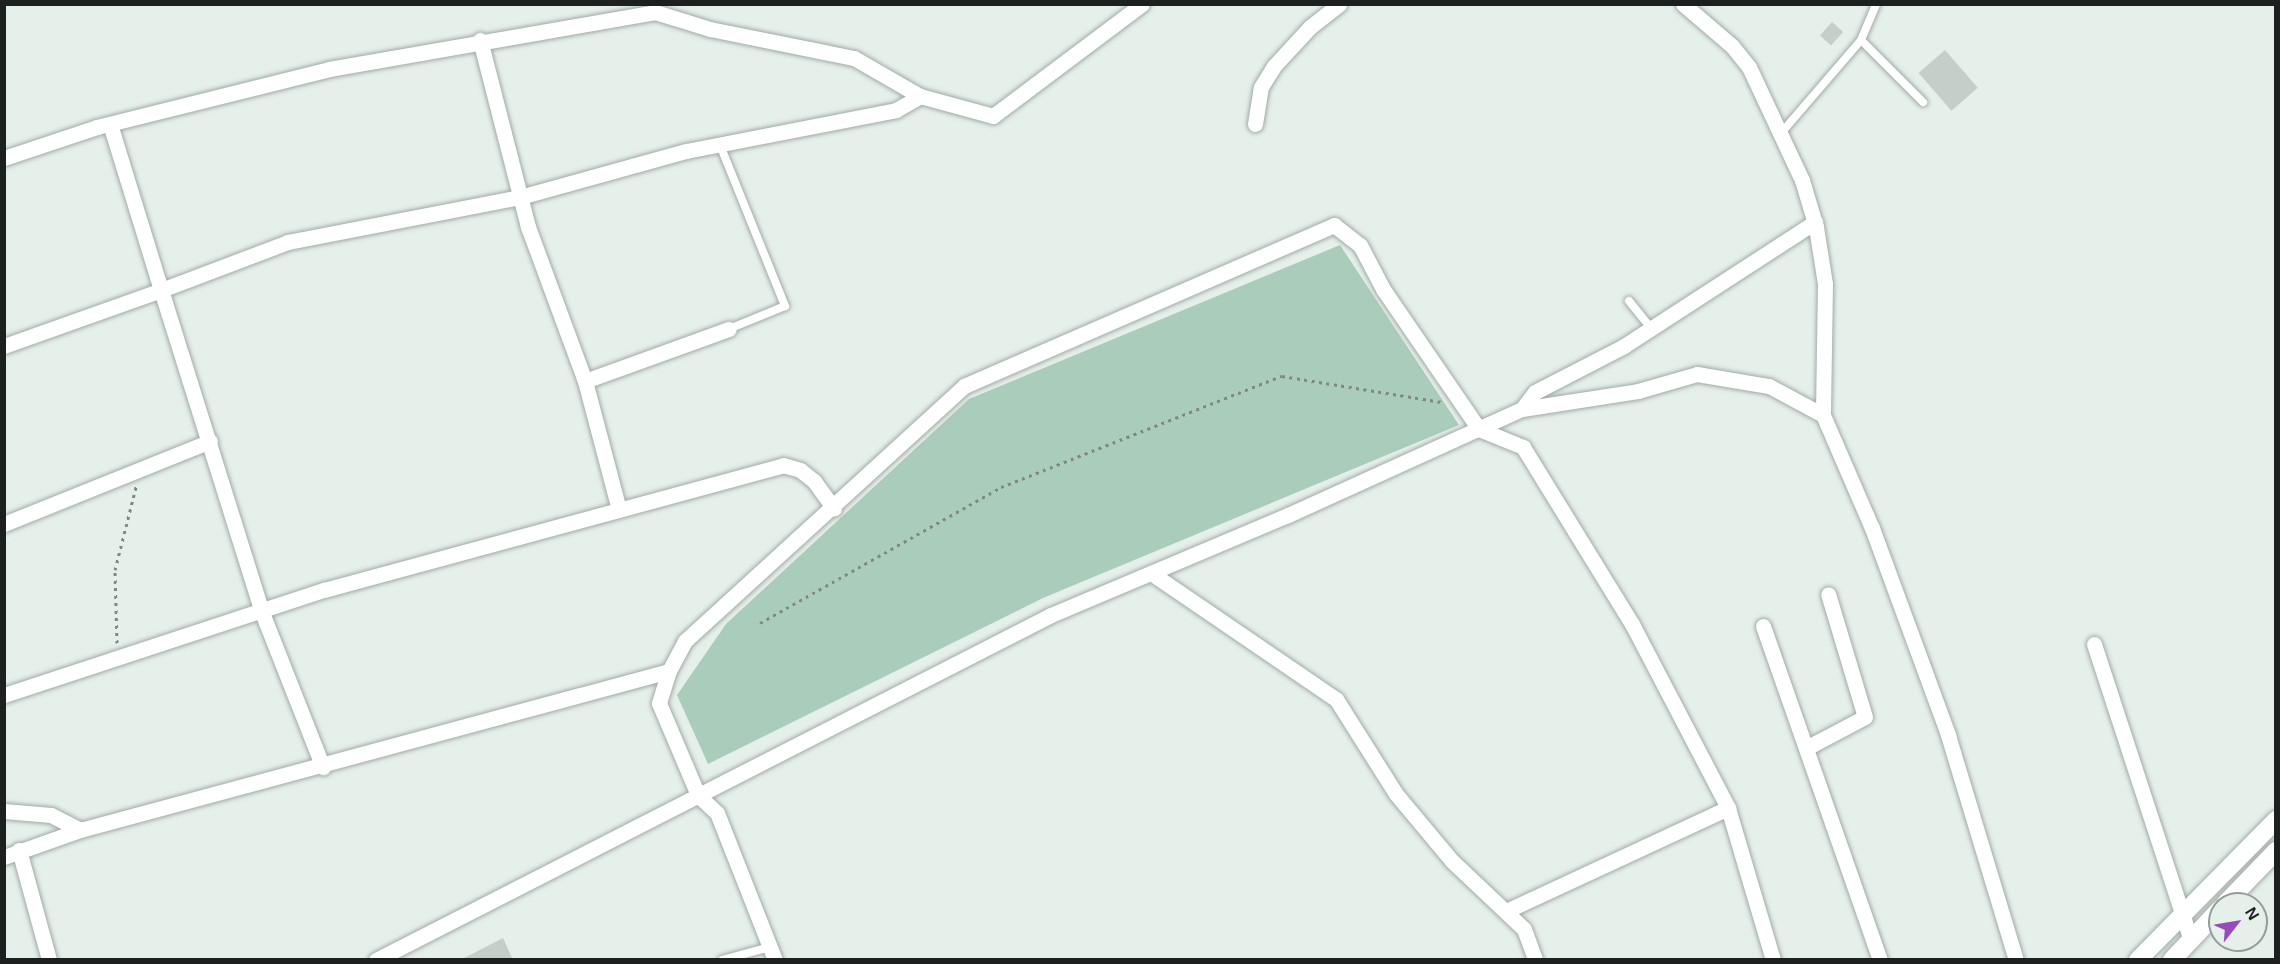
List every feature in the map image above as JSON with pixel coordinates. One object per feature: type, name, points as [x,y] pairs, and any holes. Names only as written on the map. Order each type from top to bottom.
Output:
[{"type":"street","points":[[4,158],[110,124],[329,69],[480,40],[655,12],[710,29],[854,58],[920,96],[993,116],[1142,4]]},
{"type":"street","points":[[1255,124],[1261,87],[1274,66],[1310,27],[1339,4]]},
{"type":"street","points":[[1683,4],[1731,46],[1749,67],[1803,180],[1815,222],[1825,284],[1823,415],[1872,528],[1948,735],[2016,960]]},
{"type":"street","points":[[480,40],[520,197],[585,381],[619,510]]},
{"type":"street","points":[[4,346],[288,242],[520,197],[720,145],[897,110],[920,96]]},
{"type":"street","points":[[110,124],[261,610],[323,767]]},
{"type":"street","points":[[1522,409],[1535,392],[1651,328],[1815,222]]},
{"type":"street","points":[[773,953],[717,813],[698,795],[659,703],[669,671],[685,641],[834,509],[964,386],[1334,225],[1360,245],[1383,289],[1479,429],[1523,447],[1632,624],[1728,808],[1773,960]]},
{"type":"street","points":[[585,381],[729,329]]},
{"type":"street","points":[[376,960],[1051,615],[1522,409],[1638,391],[1697,374],[1768,386],[1823,415]]},
{"type":"street","points":[[4,524],[210,441]]},
{"type":"street","points":[[4,695],[119,659],[261,610],[783,465],[800,470],[814,481],[834,509]]},
{"type":"street","points":[[1151,573],[1336,699],[1396,794],[1452,861],[1524,929],[1535,960]]},
{"type":"street","points":[[1808,747],[1864,717],[1828,594]]},
{"type":"street","points":[[1763,626],[1808,747],[1880,960]]},
{"type":"street","points":[[2094,644],[2191,940]]},
{"type":"street","points":[[4,856],[80,830],[323,767],[669,671]]},
{"type":"street","points":[[1506,911],[1728,808]]},
{"type":"street","points":[[4,811],[51,815],[80,830]]},
{"type":"street","points":[[2138,960],[2276,820]]},
{"type":"street","points":[[19,850],[49,960]]},
{"type":"street","points":[[2237,892],[2276,851]]},
{"type":"street","points":[[2160,938],[2171,960],[2208,922]]},
{"type":"lane","points":[[1782,132],[1861,40],[1876,4]]},
{"type":"lane","points":[[1861,40],[1923,102]]},
{"type":"lane","points":[[720,145],[785,306],[729,329]]},
{"type":"lane","points":[[1629,301],[1651,328]]},
{"type":"lane","points":[[722,960],[773,953]]},
{"type":"path","points":[[760,623],[1001,487],[1282,376],[1443,402],[1470,416]]},
{"type":"path","points":[[119,659],[113,592],[115,570],[135,500],[134,472]]},
{"type":"green space","points":[[1340,245],[1459,425],[1043,598],[708,764],[677,695],[726,624],[969,399]]},
{"type":"building","points":[[1832,22],[1843,32],[1831,45],[1820,35]]},
{"type":"building","points":[[1945,50],[1978,88],[1951,111],[1919,73]]},
{"type":"building","points":[[503,938],[513,960],[460,960]]}]
